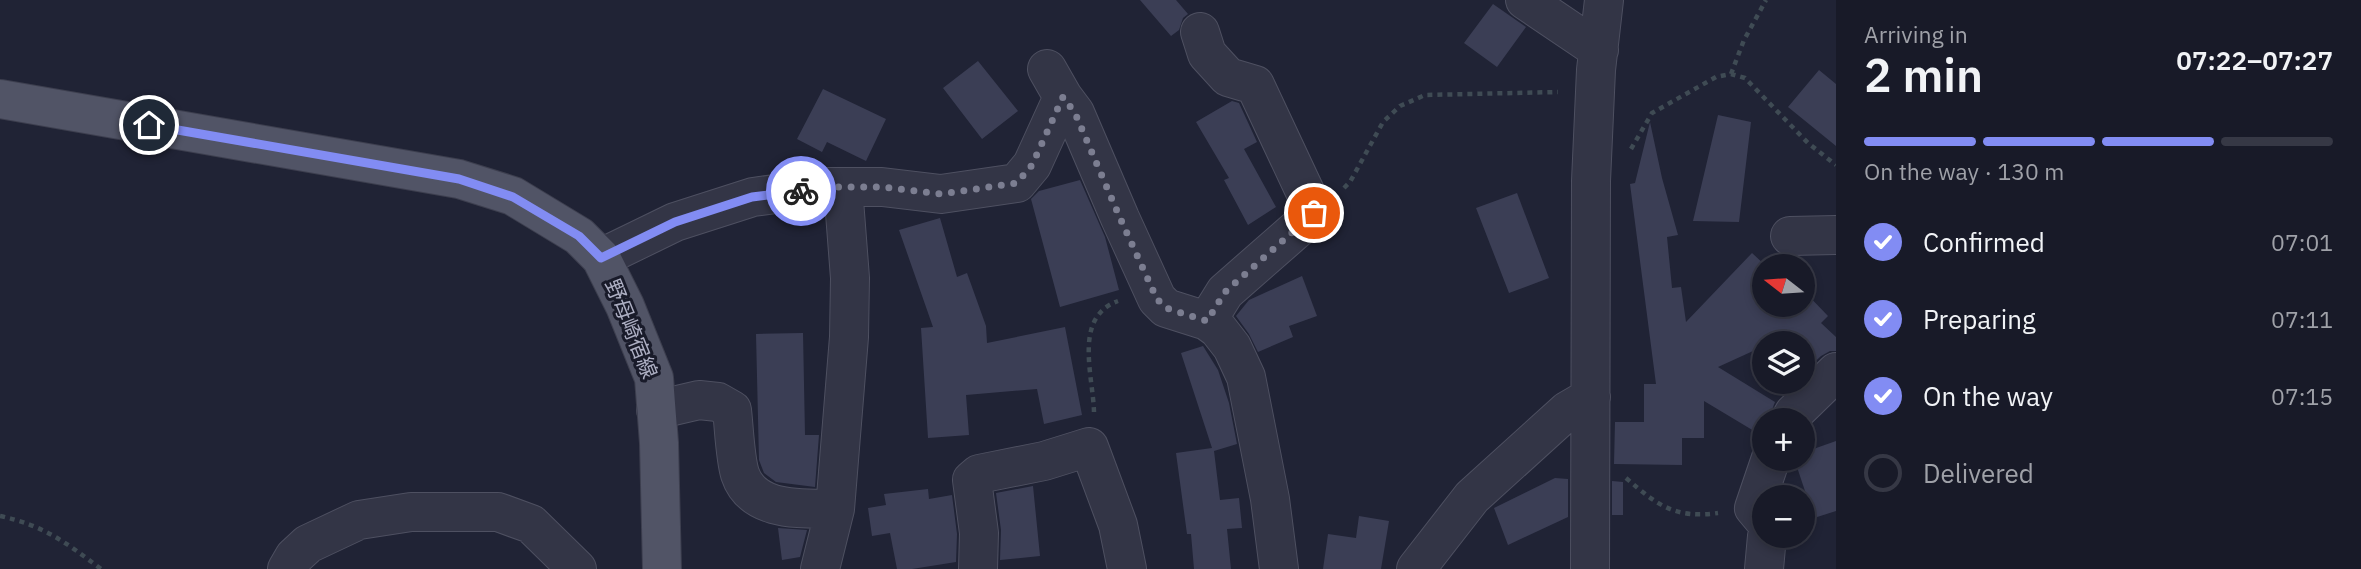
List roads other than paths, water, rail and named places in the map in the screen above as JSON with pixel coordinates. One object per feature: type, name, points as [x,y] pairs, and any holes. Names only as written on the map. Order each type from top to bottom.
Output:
[{"type":"main road","name":"野母崎宿線","points":[[0,99],[459,179],[513,197],[579,236],[601,258],[625,306],[654,378],[659,443],[662,569]]},
{"type":"street","points":[[1525,0],[1599,50]]},
{"type":"street","points":[[1590,569],[1591,181],[1594,92],[1604,0]]},
{"type":"street","points":[[1199,32],[1207,54],[1228,77],[1255,85],[1314,213],[1225,292],[1207,321]]},
{"type":"street","points":[[601,258],[675,222],[752,197],[828,187],[882,187],[941,194],[1017,183],[1032,165],[1055,83],[1075,113],[1157,299],[1166,308],[1207,321],[1218,328],[1232,347],[1246,377],[1270,499],[1279,569]]},
{"type":"street","points":[[820,569],[835,509],[849,337],[850,278],[844,187]]},
{"type":"street","points":[[1790,236],[1836,235]]},
{"type":"street","points":[[1799,408],[1836,372]]},
{"type":"street","points":[[1416,569],[1472,497],[1567,411],[1591,397]]},
{"type":"street","points":[[656,410],[699,400],[718,402],[733,410],[740,475],[752,492],[769,503],[787,508],[835,509]]},
{"type":"street","points":[[978,569],[979,533],[972,480],[979,474],[1044,461],[1090,446],[1118,525],[1127,569]]},
{"type":"street","points":[[287,569],[294,557],[308,544],[359,520],[411,512],[498,512],[531,524],[578,569]]},
{"type":"street","points":[[1763,548],[1764,569]]}]
